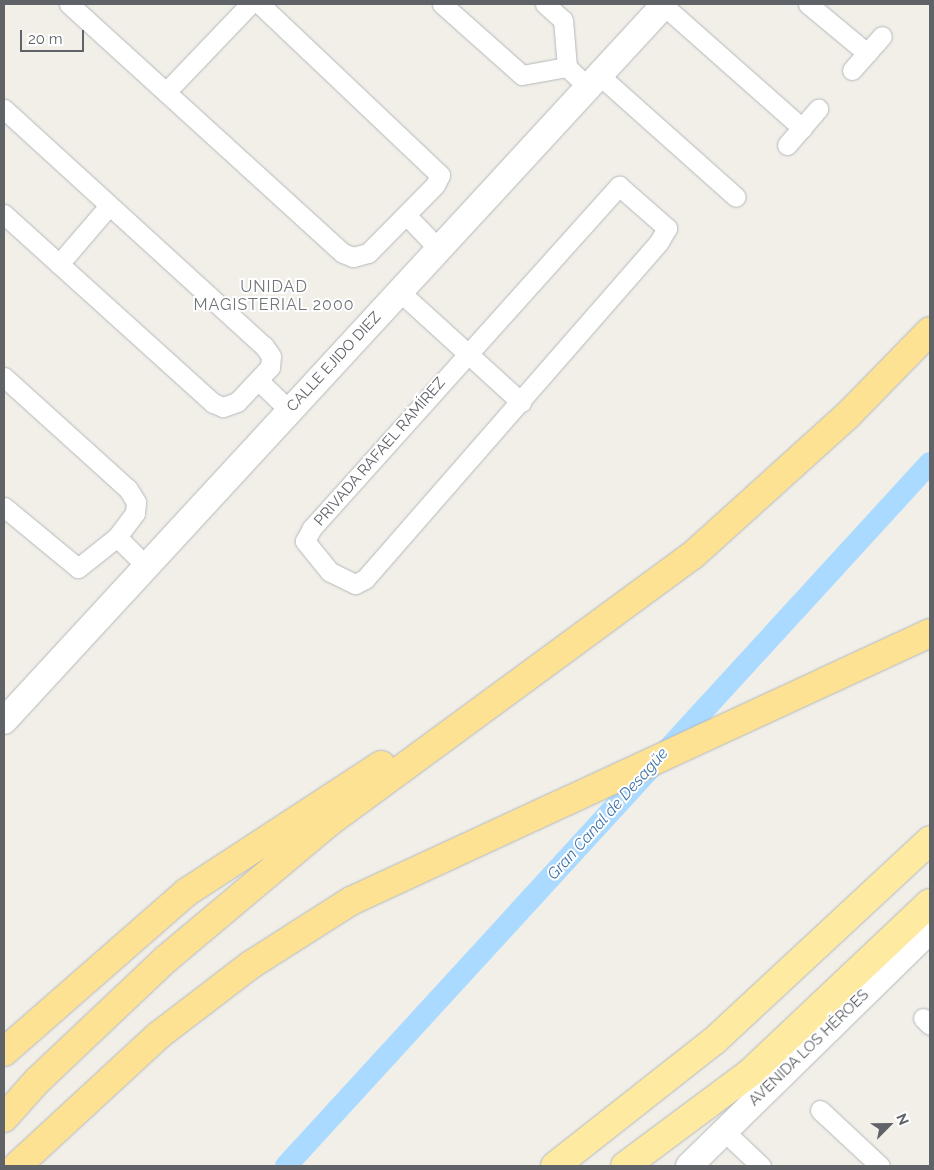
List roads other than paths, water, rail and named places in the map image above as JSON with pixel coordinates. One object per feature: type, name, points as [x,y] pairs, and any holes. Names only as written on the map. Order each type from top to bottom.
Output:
[{"type":"highway","points":[[4,1118],[37,1081],[166,959],[328,823],[693,555],[848,415],[930,331]]},
{"type":"highway","points":[[17,1166],[159,1035],[252,964],[351,901],[513,822],[802,695],[920,637],[930,624]]},
{"type":"highway","points":[[4,1052],[187,892],[312,806],[513,686]]},
{"type":"highway","points":[[555,1166],[714,1041],[930,840]]},
{"type":"highway","points":[[624,1166],[751,1072],[930,903]]},
{"type":"main road","name":"CALLE EJIDO DIEZ","points":[[4,721],[145,565],[290,411],[664,5]]},
{"type":"main road","name":"AVENIDA LOS HÉROES","points":[[689,1166],[930,930]]},
{"type":"street","points":[[69,4],[343,253],[353,257],[368,252],[407,216],[435,186],[440,175],[431,162],[260,4]]},
{"type":"street","points":[[166,92],[250,4]]},
{"type":"street","points":[[442,4],[522,75],[567,67],[594,81],[736,197]]},
{"type":"street","points":[[545,4],[563,20],[567,67]]},
{"type":"street","points":[[808,4],[867,53]]},
{"type":"street","points":[[664,5],[802,128]]},
{"type":"street","points":[[852,70],[882,36]]},
{"type":"street","points":[[4,109],[107,208],[264,346],[271,356],[270,367],[237,402],[223,407],[213,403],[4,214]]},
{"type":"street","points":[[787,145],[818,109]]},
{"type":"street","name":"PRIVADA RAFAEL RAMÍREZ","points":[[619,186],[642,204],[667,228],[659,242],[521,402],[365,579],[355,584],[330,572],[305,541],[312,528],[608,195],[619,186]]},
{"type":"street","points":[[59,264],[107,208]]},
{"type":"street","points":[[407,216],[439,249]]},
{"type":"street","points":[[400,292],[521,402]]},
{"type":"street","points":[[4,377],[128,489],[135,513],[116,537],[78,568],[4,507]]},
{"type":"street","points":[[258,380],[290,411]]},
{"type":"street","points":[[116,537],[145,565]]},
{"type":"street","points":[[820,1110],[880,1166]]},
{"type":"street","points":[[724,1131],[762,1166]]},
{"type":"waterway","name":"Gran Canal de Desagüe","points":[[286,1166],[930,463]]},
{"type":"district","name":"UNIDAD MAGISTERIAL 2000","points":[[274,296]]}]
